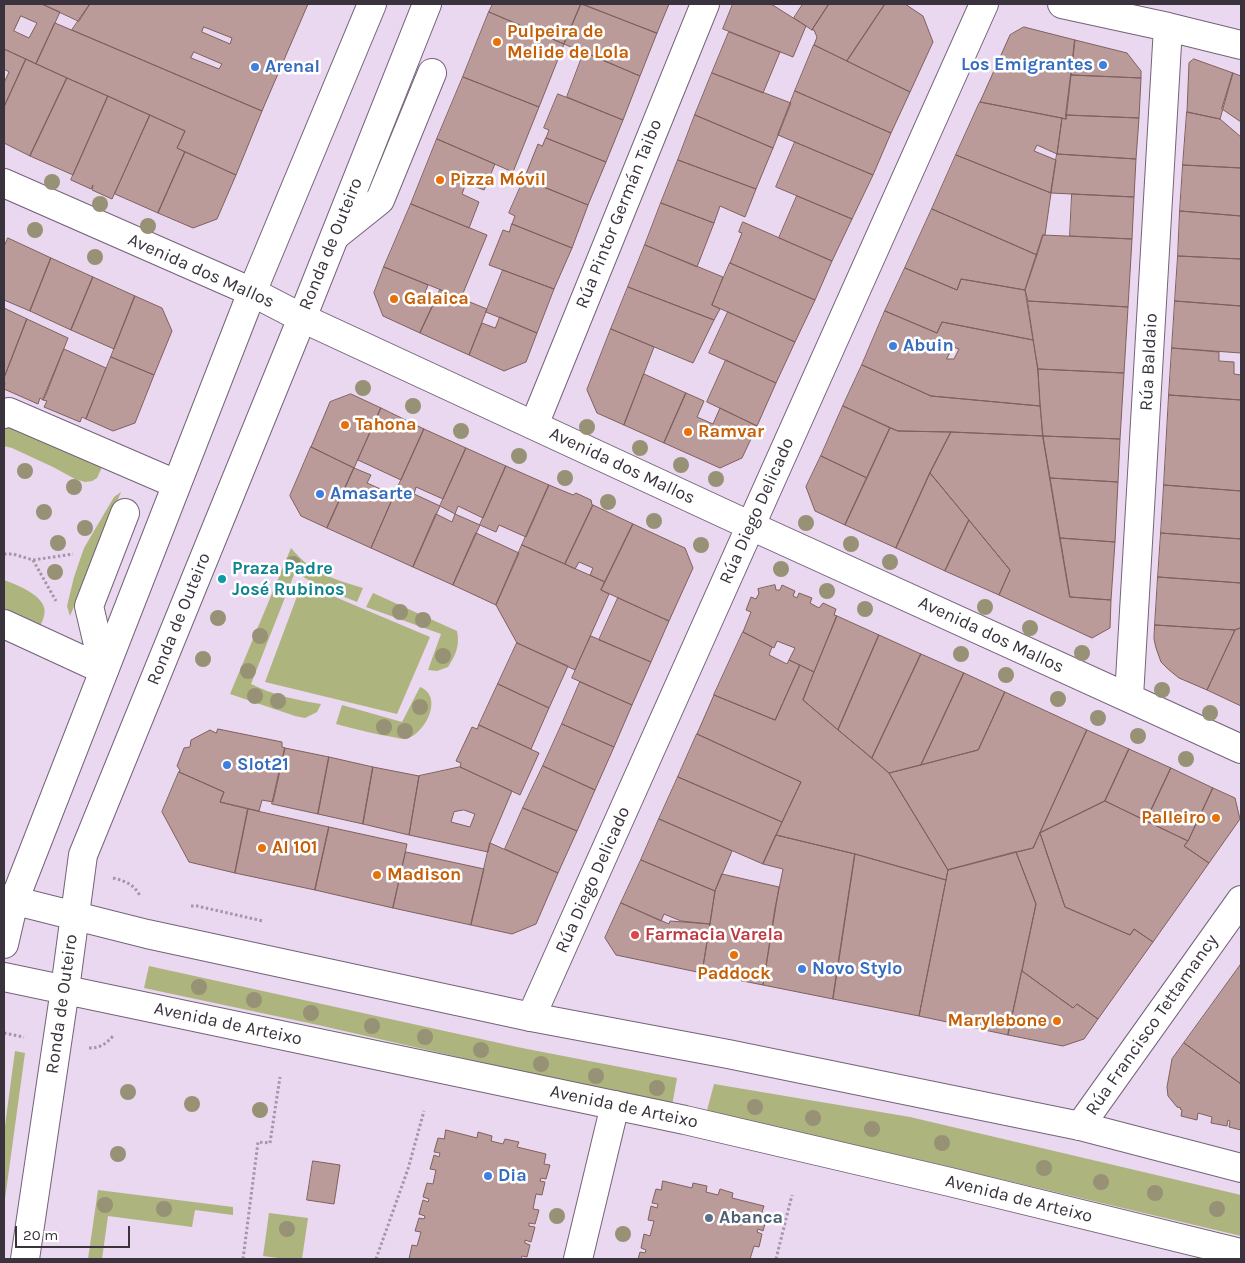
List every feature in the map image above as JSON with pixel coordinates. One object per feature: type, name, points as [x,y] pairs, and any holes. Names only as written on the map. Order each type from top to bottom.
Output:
[{"type":"main road","points":[[4,944],[9,900],[104,670],[252,292],[372,4]]},
{"type":"main road","name":"Ronda de Outeiro","points":[[25,1259],[66,989],[83,855],[302,318],[427,4]]},
{"type":"main road","name":"Rúa Pintor Germán Taibo","points":[[534,425],[705,4]]},
{"type":"main road","name":"Rúa Diego Delicado","points":[[531,1017],[984,4]]},
{"type":"main road","points":[[1062,4],[1241,45]]},
{"type":"main road","name":"Rúa Baldaio","points":[[1129,697],[1168,27]]},
{"type":"main road","points":[[335,236],[380,200],[432,73]]},
{"type":"main road","name":"Avenida dos Mallos","points":[[4,183],[252,292],[302,318],[751,526],[1241,749]]},
{"type":"main road","points":[[4,414],[9,412],[176,484]]},
{"type":"main road","points":[[104,670],[89,606],[125,513]]},
{"type":"main road","points":[[4,624],[104,670]]},
{"type":"main road","points":[[9,900],[147,934],[531,1017],[728,1054],[1080,1126],[1241,1168]]},
{"type":"main road","name":"Rúa Francisco Tettamancy","points":[[1080,1126],[1241,900]]},
{"type":"main road","name":"Avenida de Arteixo","points":[[4,976],[615,1105],[950,1182],[1241,1253]]},
{"type":"main road","points":[[578,1259],[615,1105]]},
{"type":"path","points":[[4,554],[13,554],[33,560],[74,554]]},
{"type":"path","points":[[33,560],[58,604]]},
{"type":"path","points":[[243,1259],[258,1142],[270,1143],[280,1078]]},
{"type":"path","points":[[376,1259],[408,1168],[424,1111]]},
{"type":"path","points":[[776,1259],[792,1195]]},
{"type":"green space","points":[[4,414],[108,454],[97,478],[85,482],[75,479],[53,467],[4,446]]},
{"type":"green space","points":[[121,492],[70,616],[67,606],[84,548],[114,497]]},
{"type":"green space","points":[[291,548],[308,565],[320,573],[363,588],[357,602],[322,588],[295,572],[251,684],[285,697],[321,704],[317,712],[305,718],[230,694]]},
{"type":"green space","points":[[4,580],[31,593],[42,603],[45,609],[44,616],[34,638],[4,624]]},
{"type":"green space","points":[[302,583],[430,637],[397,714],[265,682]]},
{"type":"green space","points":[[373,593],[457,631],[457,650],[448,667],[437,671],[428,670],[441,634],[366,607]]},
{"type":"green space","points":[[420,687],[427,692],[431,699],[431,707],[425,724],[412,736],[401,739],[336,724],[342,705],[402,722]]},
{"type":"green space","points":[[149,966],[522,1048],[677,1078],[672,1106],[318,1025],[144,988]]},
{"type":"green space","points":[[15,1051],[25,1053],[4,1206],[4,1133]]},
{"type":"green space","points":[[714,1084],[910,1117],[1241,1195],[1241,1236],[899,1155],[706,1114]]},
{"type":"green space","points":[[98,1190],[233,1207],[233,1215],[195,1210],[192,1227],[108,1216],[102,1259],[88,1259]]},
{"type":"green space","points":[[269,1213],[308,1218],[302,1259],[263,1256]]},
{"type":"building","points":[[4,4],[42,4],[60,12],[36,64],[4,49]],"holes":[[[21,16],[37,23],[29,38],[14,31]]]},
{"type":"building","points":[[42,4],[90,4],[79,21]]},
{"type":"building","points":[[90,4],[308,4],[262,111],[72,30]],"holes":[[[204,27],[232,38],[230,44],[202,32]],[[194,52],[222,64],[219,69],[191,58]]]},
{"type":"building","points":[[493,4],[581,4],[564,44],[489,12]]},
{"type":"building","points":[[581,4],[657,33],[640,76],[564,44]]},
{"type":"building","points":[[583,4],[669,4],[657,33]]},
{"type":"building","points":[[733,4],[771,4],[806,26],[793,57],[723,29]]},
{"type":"building","points":[[803,4],[829,4],[812,30],[794,18]]},
{"type":"building","points":[[829,4],[885,4],[847,61],[814,45],[817,37],[814,30],[812,30]]},
{"type":"building","points":[[885,4],[905,4],[923,16],[933,42],[910,92],[847,61]]},
{"type":"building","points":[[489,12],[564,44],[539,107],[463,77]]},
{"type":"building","points":[[55,23],[262,111],[236,175],[177,148],[185,131],[36,64]]},
{"type":"building","points":[[1024,27],[1075,40],[1066,119],[980,102],[1010,35]]},
{"type":"building","points":[[729,32],[780,52],[763,93],[712,73]]},
{"type":"building","points":[[1075,40],[1127,53],[1141,71],[1141,78],[1071,75]]},
{"type":"building","points":[[814,45],[910,92],[891,133],[795,91]]},
{"type":"building","points":[[4,49],[26,59],[4,107],[4,83],[9,72],[4,69]]},
{"type":"building","points":[[584,52],[640,76],[623,120],[567,97]]},
{"type":"building","points":[[26,59],[67,78],[30,156],[4,143],[4,107]]},
{"type":"building","points":[[1194,59],[1233,73],[1220,119],[1187,112],[1189,63]]},
{"type":"building","points":[[712,73],[791,103],[773,148],[695,115]]},
{"type":"building","points":[[1233,73],[1241,76],[1241,122],[1222,109]]},
{"type":"building","points":[[1071,75],[1141,78],[1139,118],[1066,115]]},
{"type":"building","points":[[463,77],[539,107],[513,172],[437,139]]},
{"type":"building","points":[[67,78],[108,96],[73,175],[30,156]]},
{"type":"building","points":[[795,91],[891,133],[873,175],[778,135]]},
{"type":"building","points":[[558,94],[623,120],[606,162],[546,138],[549,130],[544,128]]},
{"type":"building","points":[[108,96],[150,115],[112,199],[92,190],[93,185],[91,189],[71,180]]},
{"type":"building","points":[[980,102],[1062,118],[1057,154],[1037,145],[1034,151],[1056,160],[1051,193],[956,155]]},
{"type":"building","points":[[1187,112],[1220,119],[1241,137],[1241,168],[1183,165]]},
{"type":"building","points":[[150,115],[185,131],[177,148],[185,152],[158,213],[115,194]]},
{"type":"building","points":[[695,115],[773,148],[756,189],[678,160]]},
{"type":"building","points":[[1066,115],[1139,118],[1136,159],[1057,154],[1062,118],[1066,119]]},
{"type":"building","points":[[546,138],[606,162],[588,205],[524,179],[538,144],[542,146]]},
{"type":"building","points":[[437,139],[495,164],[484,190],[466,183],[462,194],[479,202],[469,228],[411,204]]},
{"type":"building","points":[[795,142],[873,175],[852,219],[776,187]]},
{"type":"building","points":[[185,152],[236,175],[217,219],[193,228],[158,213]]},
{"type":"building","points":[[1057,154],[1136,159],[1134,197],[1051,193]]},
{"type":"building","points":[[956,155],[1051,193],[1045,235],[1043,235],[1037,255],[932,209]]},
{"type":"building","points":[[678,160],[756,189],[745,217],[720,206],[714,223],[661,203]]},
{"type":"building","points":[[1183,165],[1241,168],[1241,216],[1180,211]]},
{"type":"building","points":[[524,179],[588,205],[572,248],[512,224],[515,216],[509,213]]},
{"type":"building","points":[[1072,194],[1134,197],[1132,239],[1070,236]]},
{"type":"building","points":[[797,196],[852,219],[832,261],[779,238]]},
{"type":"building","points":[[661,203],[714,223],[697,267],[645,245]]},
{"type":"building","points":[[411,204],[487,235],[461,298],[384,267]]},
{"type":"building","points":[[932,209],[1037,255],[1025,290],[961,279],[957,290],[905,268]]},
{"type":"building","points":[[1180,211],[1241,216],[1241,259],[1178,256]]},
{"type":"building","points":[[743,222],[832,261],[815,300],[730,263],[742,233],[739,232]]},
{"type":"building","points":[[512,224],[572,248],[554,289],[489,265],[503,230],[509,232]]},
{"type":"building","points":[[1043,235],[1132,239],[1128,307],[1028,301],[1025,290]]},
{"type":"building","points":[[8,238],[51,258],[30,311],[4,300],[4,247]]},
{"type":"building","points":[[645,245],[723,277],[712,305],[720,309],[714,320],[628,287]]},
{"type":"building","points":[[1178,256],[1241,259],[1241,306],[1175,301]]},
{"type":"building","points":[[51,258],[93,277],[71,330],[30,311]]},
{"type":"building","points":[[730,263],[815,300],[795,342],[712,305]]},
{"type":"building","points":[[384,267],[428,285],[422,301],[433,305],[420,333],[383,316],[374,293]]},
{"type":"building","points":[[905,268],[957,290],[961,279],[1025,290],[1033,340],[942,322],[937,333],[885,311]]},
{"type":"building","points":[[503,270],[554,289],[537,333],[486,312]]},
{"type":"building","points":[[93,277],[135,296],[114,349],[71,330]]},
{"type":"building","points":[[628,287],[714,320],[693,363],[611,329]]},
{"type":"building","points":[[440,290],[487,309],[469,355],[420,333]]},
{"type":"building","points":[[135,296],[162,308],[172,331],[154,375],[111,357]]},
{"type":"building","points":[[1028,301],[1128,307],[1124,373],[1038,369]]},
{"type":"building","points":[[1175,301],[1241,306],[1241,353],[1172,348]]},
{"type":"building","points":[[4,308],[27,319],[4,378]]},
{"type":"building","points":[[885,311],[937,333],[942,322],[1033,340],[1038,369],[1040,406],[931,396],[862,365]],"holes":[[[953,347],[959,349],[954,359],[947,359]]]},
{"type":"building","points":[[728,312],[795,342],[776,383],[709,353]]},
{"type":"building","points":[[500,317],[537,333],[526,362],[504,371],[469,355],[482,323],[495,328]]},
{"type":"building","points":[[27,319],[68,338],[47,392],[43,400],[40,398],[38,404],[4,389],[4,378]]},
{"type":"building","points":[[611,329],[654,347],[624,425],[597,413],[587,390]]},
{"type":"building","points":[[1172,348],[1219,352],[1219,361],[1234,362],[1234,374],[1241,375],[1241,400],[1169,395]]},
{"type":"building","points":[[64,349],[106,368],[86,419],[82,417],[80,422],[44,407],[47,401],[43,400]]},
{"type":"building","points":[[111,357],[154,375],[135,423],[113,431],[86,419]]},
{"type":"building","points":[[726,360],[776,383],[757,426],[707,402]]},
{"type":"building","points":[[862,365],[931,396],[1040,406],[1043,436],[898,431],[843,406]]},
{"type":"building","points":[[1038,369],[1124,373],[1120,439],[1043,436]]},
{"type":"building","points":[[644,374],[686,393],[664,443],[624,425]]},
{"type":"building","points":[[686,393],[704,401],[697,417],[713,424],[720,408],[757,426],[742,458],[720,468],[664,443]]},
{"type":"building","points":[[351,394],[381,408],[354,468],[311,447],[330,402]]},
{"type":"building","points":[[1169,395],[1241,400],[1241,491],[1164,485]]},
{"type":"building","points":[[843,406],[890,428],[867,478],[821,456]]},
{"type":"building","points":[[381,408],[424,429],[401,480],[358,460]]},
{"type":"building","points":[[890,428],[898,431],[951,432],[896,548],[845,525]]},
{"type":"building","points":[[424,429],[466,448],[443,499],[416,487],[414,494],[398,487]]},
{"type":"building","points":[[951,432],[1043,436],[1070,597],[1111,600],[1110,628],[1092,638],[999,595],[1010,570],[930,473]]},
{"type":"building","points":[[1043,436],[1120,439],[1118,482],[1050,478]]},
{"type":"building","points":[[311,447],[354,468],[327,528],[301,516],[290,496]]},
{"type":"building","points":[[466,448],[506,466],[483,518],[458,506],[455,514],[440,506]]},
{"type":"building","points":[[821,456],[867,478],[845,525],[815,511],[806,487]]},
{"type":"building","points":[[506,466],[549,485],[526,537],[499,525],[496,532],[480,525]]},
{"type":"building","points":[[354,468],[371,475],[367,483],[394,495],[371,548],[327,528]]},
{"type":"building","points":[[930,473],[969,520],[945,571],[896,548]]},
{"type":"building","points":[[1050,478],[1118,482],[1115,542],[1060,538]]},
{"type":"building","points":[[549,485],[573,495],[576,493],[591,500],[593,505],[565,564],[522,545]]},
{"type":"building","points":[[1164,485],[1241,491],[1241,539],[1161,533]]},
{"type":"building","points":[[414,494],[440,506],[413,567],[371,548],[394,495],[409,502]]},
{"type":"building","points":[[593,505],[633,524],[605,582],[590,575],[593,568],[579,562],[575,569],[565,564]]},
{"type":"building","points":[[436,514],[452,522],[455,514],[480,525],[453,585],[413,567]]},
{"type":"building","points":[[969,520],[1010,570],[999,595],[945,571]]},
{"type":"building","points":[[633,524],[685,548],[693,568],[669,621],[601,590]]},
{"type":"building","points":[[476,533],[519,553],[496,605],[453,585]]},
{"type":"building","points":[[1161,533],[1241,539],[1241,583],[1158,577]]},
{"type":"building","points":[[1060,538],[1115,542],[1111,600],[1070,597]]},
{"type":"building","points":[[522,545],[605,582],[601,590],[609,594],[575,670],[517,643],[496,605]]},
{"type":"building","points":[[1158,577],[1241,583],[1241,628],[1235,630],[1155,625]]},
{"type":"building","points":[[775,585],[776,590],[780,590],[782,585],[795,591],[793,596],[797,598],[799,593],[812,598],[810,603],[819,608],[823,603],[836,609],[834,615],[837,616],[814,672],[789,660],[795,648],[777,641],[774,648],[743,632],[751,612],[746,610],[751,597],[756,599],[759,594],[758,589]]},
{"type":"building","points":[[618,598],[669,621],[651,662],[599,640]]},
{"type":"building","points":[[837,616],[879,635],[838,730],[803,700]]},
{"type":"building","points":[[1155,625],[1235,630],[1207,690],[1179,678],[1161,662],[1154,639]]},
{"type":"building","points":[[1241,628],[1241,706],[1207,690],[1235,630]]},
{"type":"building","points":[[743,632],[772,647],[769,655],[787,664],[789,660],[800,665],[775,720],[714,695]]},
{"type":"building","points":[[879,635],[921,654],[872,758],[838,730]]},
{"type":"building","points":[[591,636],[651,662],[632,705],[572,678]]},
{"type":"building","points":[[517,643],[568,666],[549,708],[498,684]]},
{"type":"building","points":[[921,654],[964,673],[921,765],[889,773],[872,758]]},
{"type":"building","points":[[800,665],[814,672],[803,700],[889,773],[948,870],[946,880],[855,854],[776,835],[801,782],[697,734],[714,695],[775,720]]},
{"type":"building","points":[[964,673],[1005,692],[978,750],[921,765]]},
{"type":"building","points":[[580,682],[632,705],[614,747],[562,724]]},
{"type":"building","points":[[498,684],[549,708],[531,749],[479,725]]},
{"type":"building","points":[[1005,692],[1087,730],[1033,848],[948,870],[889,773],[978,750]]},
{"type":"building","points":[[562,724],[614,747],[595,790],[543,766]]},
{"type":"building","points":[[479,725],[539,753],[520,795],[460,767],[461,763],[456,761],[472,727],[477,729]]},
{"type":"building","points":[[218,729],[282,742],[282,747],[285,748],[273,802],[262,800],[259,811],[220,802],[224,792],[179,772],[180,770],[177,766],[184,748],[190,747],[191,740],[210,730],[216,733]]},
{"type":"building","points":[[1087,730],[1129,749],[1105,801],[1040,833]]},
{"type":"building","points":[[697,734],[801,782],[782,822],[678,777]]},
{"type":"building","points":[[285,748],[329,757],[318,814],[272,804]]},
{"type":"building","points":[[1129,749],[1171,768],[1146,821],[1105,801]]},
{"type":"building","points":[[329,757],[373,767],[363,824],[318,814]]},
{"type":"building","points":[[543,766],[595,790],[577,831],[523,808]]},
{"type":"building","points":[[373,767],[419,776],[409,835],[363,824]]},
{"type":"building","points":[[460,767],[512,791],[488,852],[409,835],[419,776]],"holes":[[[464,810],[475,814],[470,827],[451,822],[454,812]]]},
{"type":"building","points":[[1171,768],[1213,788],[1188,841],[1146,821]]},
{"type":"building","points":[[179,772],[224,792],[220,802],[248,809],[235,873],[189,862],[162,812]]},
{"type":"building","points":[[678,777],[782,822],[763,864],[659,819]]},
{"type":"building","points":[[1213,788],[1235,798],[1240,819],[1209,863],[1184,846]]},
{"type":"building","points":[[1105,801],[1188,841],[1184,846],[1209,863],[1153,942],[1134,929],[1130,935],[1065,907],[1040,833]]},
{"type":"building","points":[[523,808],[577,831],[558,873],[505,849]]},
{"type":"building","points":[[248,809],[329,827],[315,890],[235,873]]},
{"type":"building","points":[[659,819],[732,851],[715,891],[641,860]]},
{"type":"building","points":[[329,827],[407,844],[393,908],[315,890]]},
{"type":"building","points":[[1040,833],[1065,907],[1130,935],[1134,929],[1153,942],[1098,1019],[1077,1004],[1073,1008],[1022,971],[1036,904],[1016,852],[1033,848]]},
{"type":"building","points":[[776,835],[855,854],[833,999],[763,985],[783,869],[763,864]]},
{"type":"building","points":[[490,843],[558,873],[536,924],[512,934],[471,925]]},
{"type":"building","points":[[406,852],[484,869],[471,925],[393,908]]},
{"type":"building","points":[[1016,852],[1036,904],[1008,1035],[919,1016],[948,870]]},
{"type":"building","points":[[855,854],[946,880],[919,1016],[833,999]]},
{"type":"building","points":[[641,860],[715,891],[710,924],[681,921],[664,914],[661,921],[621,903]]},
{"type":"building","points":[[722,874],[779,887],[763,985],[702,973],[715,891]]},
{"type":"building","points":[[621,903],[669,924],[670,921],[710,924],[702,973],[616,955],[605,938]]},
{"type":"building","points":[[1241,964],[1241,1084],[1184,1043]]},
{"type":"building","points":[[1022,971],[1073,1008],[1077,1004],[1098,1019],[1084,1039],[1063,1046],[1008,1035]]},
{"type":"building","points":[[1184,1043],[1241,1084],[1241,1130],[1229,1127],[1230,1121],[1228,1120],[1227,1126],[1211,1123],[1212,1117],[1198,1113],[1197,1120],[1181,1116],[1182,1110],[1168,1096],[1167,1087],[1172,1059]]},
{"type":"building","points":[[446,1130],[477,1138],[478,1132],[492,1136],[491,1141],[503,1144],[505,1139],[519,1142],[517,1147],[546,1154],[544,1164],[550,1165],[546,1179],[541,1178],[540,1181],[545,1182],[542,1195],[536,1194],[533,1209],[539,1210],[535,1224],[529,1223],[529,1226],[535,1227],[531,1242],[525,1240],[525,1243],[530,1245],[527,1257],[522,1256],[521,1259],[409,1259],[412,1245],[417,1246],[421,1232],[415,1231],[419,1218],[424,1219],[425,1216],[419,1214],[423,1200],[428,1202],[429,1199],[423,1197],[427,1183],[433,1184],[436,1170],[430,1169],[434,1155],[439,1157],[440,1153],[434,1152],[438,1138],[444,1139]]},
{"type":"building","points":[[313,1161],[340,1165],[334,1204],[307,1200]]},
{"type":"building","points":[[663,1181],[692,1188],[693,1183],[707,1186],[706,1192],[718,1195],[720,1189],[733,1193],[732,1198],[764,1206],[761,1215],[767,1217],[763,1231],[758,1229],[757,1232],[762,1234],[759,1247],[754,1246],[750,1259],[638,1259],[640,1252],[645,1253],[646,1250],[641,1248],[644,1234],[650,1236],[654,1221],[648,1220],[651,1206],[657,1208],[658,1204],[652,1203],[656,1189],[661,1190]]},
{"type":"place","name":"Pulpeira de Melide de Lola","points":[[497,42]]},
{"type":"place","name":"Los Emigrantes","points":[[1103,65]]},
{"type":"place","name":"Arenal","points":[[255,67]]},
{"type":"place","name":"Pizza Móvil","points":[[440,180]]},
{"type":"place","name":"Galaica","points":[[394,299]]},
{"type":"place","name":"Abuin","points":[[893,346]]},
{"type":"place","name":"Tahona","points":[[345,425]]},
{"type":"place","name":"Ramvar","points":[[688,432]]},
{"type":"place","name":"Amasarte","points":[[320,494]]},
{"type":"place","name":"Praza Padre José Rubinos","points":[[222,579]]},
{"type":"place","name":"Slot21","points":[[227,765]]},
{"type":"place","name":"Palleiro","points":[[1216,818]]},
{"type":"place","name":"Al 101","points":[[262,848]]},
{"type":"place","name":"Madison","points":[[377,875]]},
{"type":"place","name":"Farmacia Varela","points":[[635,935]]},
{"type":"place","name":"Paddock","points":[[734,955]]},
{"type":"place","name":"Novo Stylo","points":[[802,969]]},
{"type":"place","name":"Marylebone","points":[[1057,1021]]},
{"type":"place","name":"Dia","points":[[488,1176]]},
{"type":"place","name":"Abanca","points":[[709,1218]]}]
